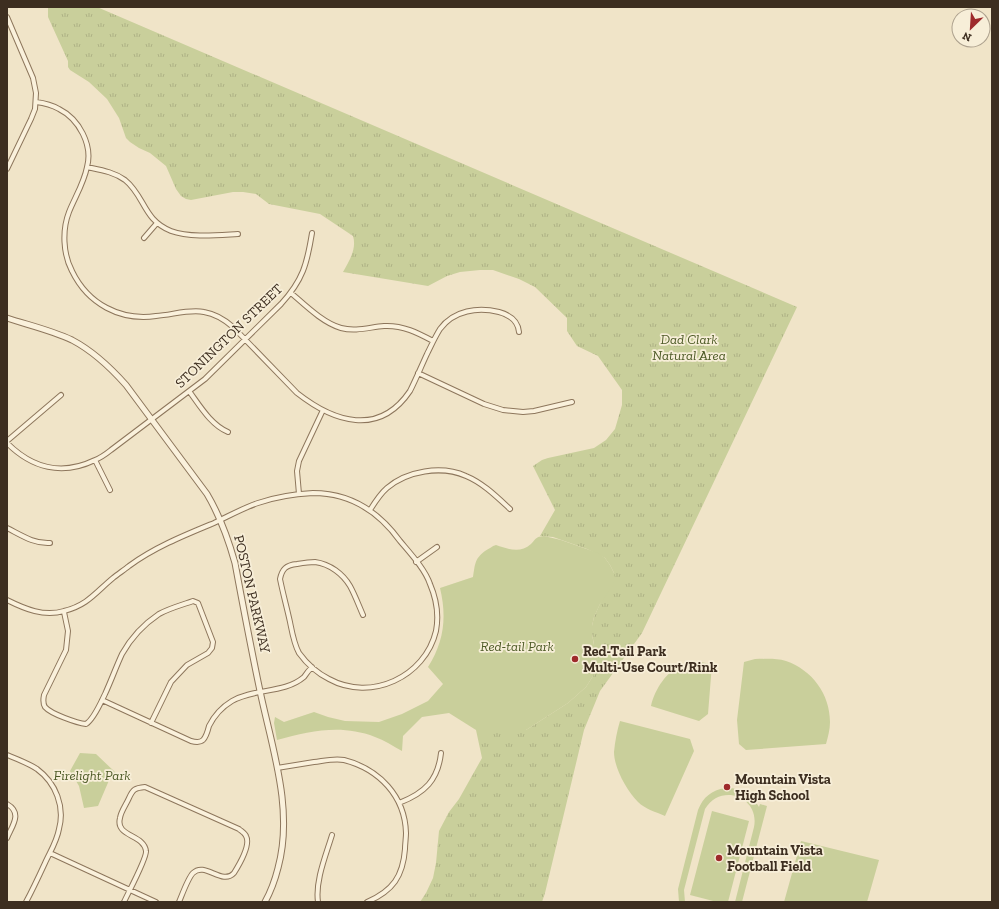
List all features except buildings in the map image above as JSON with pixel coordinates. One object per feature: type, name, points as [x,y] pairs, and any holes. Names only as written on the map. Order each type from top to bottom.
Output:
[{"type":"street","points":[[7,17],[36,88],[35,109],[7,169]]},
{"type":"street","points":[[36,102],[45,103],[68,114],[82,132],[87,145],[89,156],[87,167],[84,178],[68,213],[65,248],[69,264],[76,280],[93,299],[104,307],[136,317],[152,317],[202,311],[225,320],[297,393],[323,410],[354,420],[366,420],[381,416],[395,408],[405,398],[410,391],[440,329],[449,320],[458,315],[467,311],[478,309],[504,314],[511,317],[516,323],[519,332]]},
{"type":"street","points":[[7,155],[12,158]]},
{"type":"street","points":[[87,167],[110,172],[126,181],[136,193],[147,212],[157,223],[168,230],[183,234],[195,235],[238,234]]},
{"type":"street","points":[[144,238],[157,223]]},
{"type":"street","name":"STONINGTON STREET","points":[[7,442],[15,452],[26,459],[52,468],[71,468],[80,466],[95,460],[111,450],[205,378],[282,304],[291,294],[304,269],[310,250],[312,233]]},
{"type":"street","points":[[291,294],[327,322],[338,327],[353,330],[384,326],[400,326],[433,341]]},
{"type":"street","name":"POSTON PARKWAY","points":[[7,318],[72,340],[90,351],[113,370],[152,419],[206,494],[221,520],[235,563],[260,691],[278,768],[284,816],[283,841],[278,868],[272,888],[265,902]]},
{"type":"street","points":[[418,373],[484,404],[503,410],[523,412],[534,411],[572,402]]},
{"type":"street","points":[[189,391],[211,420],[216,425],[228,432]]},
{"type":"street","points":[[7,442],[62,395]]},
{"type":"street","points":[[300,494],[298,471],[299,461],[323,410]]},
{"type":"street","points":[[95,460],[110,490]]},
{"type":"street","points":[[370,510],[378,497],[386,489],[403,478],[418,473],[440,470],[467,476],[479,483],[510,509]]},
{"type":"street","points":[[7,600],[34,612],[64,612],[85,603],[130,565],[179,538],[260,502],[300,494],[318,493],[350,500],[370,510],[381,518],[391,529],[425,573],[430,583],[437,615],[436,631],[432,643],[425,655],[408,674],[388,684],[372,688],[348,687],[334,682],[321,675],[298,652],[280,579],[281,573],[291,564],[316,562],[333,568],[350,586],[363,615]]},
{"type":"street","points":[[7,528],[31,540],[50,543]]},
{"type":"street","points":[[416,562],[437,547]]},
{"type":"street","points":[[64,612],[68,631],[66,650],[44,695],[43,701],[44,706],[50,711],[78,724],[86,724],[90,722],[123,654],[138,632],[159,615],[193,601],[198,603],[213,642],[212,648],[208,653],[187,665],[171,682],[151,723]]},
{"type":"street","points":[[102,700],[191,741],[198,742],[204,739],[215,716],[228,703],[237,698],[260,691],[278,689],[288,685],[303,677],[312,667]]},
{"type":"street","points":[[399,803],[416,796],[429,784],[436,775],[440,753]]},
{"type":"street","points":[[7,754],[38,770],[53,786],[60,804],[61,818],[58,836],[26,902]]},
{"type":"street","points":[[278,768],[342,760],[366,768],[379,777],[390,788],[399,803],[404,816],[406,834],[402,870],[397,879],[386,891],[378,898],[367,902]]},
{"type":"street","points":[[124,902],[146,852],[142,842],[122,831],[119,820],[132,791],[137,788],[145,787],[239,829],[247,837],[246,850],[232,876],[225,877],[204,870],[196,871],[190,876],[179,902]]},
{"type":"street","points":[[7,804],[14,810],[16,816],[7,838]]},
{"type":"street","points":[[318,902],[318,884],[332,835]]},
{"type":"street","points":[[50,853],[156,902]]},
{"type":"green space","name":"Dad Clark Natural Area","points":[[48,7],[97,7],[797,307],[642,633],[600,691],[584,730],[542,902],[420,902],[433,878],[439,831],[482,758],[476,730],[526,730],[568,703],[586,687],[593,676],[594,644],[592,626],[594,617],[614,573],[605,558],[587,549],[553,537],[540,536],[555,510],[533,466],[548,458],[594,448],[606,440],[615,429],[622,405],[622,390],[598,356],[577,346],[567,331],[567,318],[535,287],[519,279],[493,270],[480,270],[460,272],[447,276],[428,286],[343,272],[353,250],[353,236],[320,214],[269,204],[256,194],[243,192],[233,192],[191,200],[181,196],[176,189],[166,166],[150,153],[139,148],[126,138],[119,118],[107,99],[89,82],[70,70],[68,67],[68,61],[48,17]]},
{"type":"green space","name":"Red-tail Park","points":[[544,536],[561,540],[598,553],[605,558],[610,565],[615,579],[594,617],[592,634],[597,662],[593,676],[586,687],[568,703],[526,730],[476,730],[449,713],[422,717],[403,736],[402,751],[378,738],[350,731],[326,730],[277,740],[274,723],[275,717],[284,722],[314,712],[345,721],[379,722],[402,714],[428,701],[443,684],[428,667],[438,648],[443,629],[443,609],[440,588],[473,577],[479,557],[493,546],[496,545],[518,550],[527,547],[538,537]]},
{"type":"green space","points":[[755,659],[774,659],[786,661],[804,670],[818,684],[827,702],[829,712],[830,727],[826,744],[746,750],[739,744],[737,720],[744,662]]},
{"type":"green space","points":[[700,662],[712,664],[708,714],[699,721],[651,706],[655,693],[667,675],[686,663]]},
{"type":"green space","points":[[620,721],[690,739],[694,751],[665,816],[644,807],[630,792],[622,779],[616,765],[614,752]]},
{"type":"green space","name":"Firelight Park","points":[[80,753],[96,754],[116,773],[110,778],[98,806],[84,808],[79,786],[70,771]]},
{"type":"green space","points":[[725,788],[741,790],[753,798],[759,807],[760,804],[767,806],[742,902],[735,902],[754,827],[754,817],[751,808],[745,801],[738,797],[729,795],[720,796],[712,801],[705,809],[684,890],[685,902],[679,902],[678,889],[698,810],[702,801],[708,795],[716,790]]},
{"type":"green space","name":"Mountain Vista Football Field","points":[[712,811],[749,821],[728,902],[717,902],[690,895]]},
{"type":"green space","points":[[801,841],[879,860],[867,902],[784,902]]},
{"type":"place","name":"Red-Tail Park Multi-Use Court/Rink","points":[[575,659]]},
{"type":"place","name":"Mountain Vista High School","points":[[727,787]]},
{"type":"place","name":"Mountain Vista Football Field","points":[[719,858]]}]
